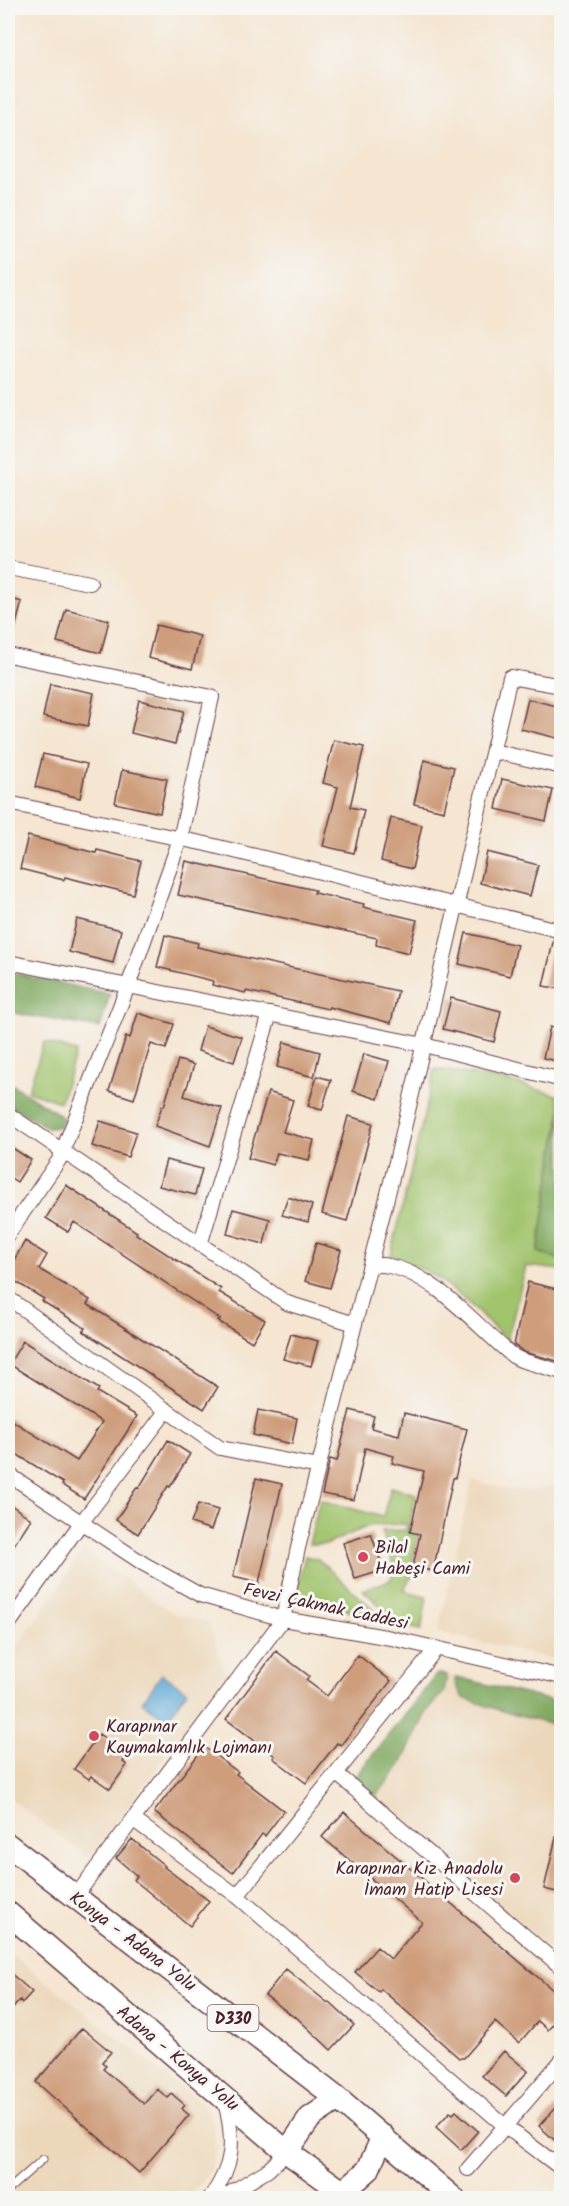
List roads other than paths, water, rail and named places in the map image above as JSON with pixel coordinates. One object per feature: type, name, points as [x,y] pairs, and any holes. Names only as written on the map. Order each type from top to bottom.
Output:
[{"type":"highway","name":"Konya - Adana Yolu","points":[[8,1845],[338,2098],[453,2199]]},
{"type":"highway","name":"Adana - Konya Yolu","points":[[8,1913],[287,2152],[342,2196]]},
{"type":"highway","points":[[287,2152],[310,2118],[338,2098]]},
{"type":"highway","points":[[342,2196],[368,2170],[383,2136]]},
{"type":"street","points":[[8,568],[90,583]]},
{"type":"street","points":[[8,655],[212,697],[180,839],[128,986],[59,1160],[8,1234]]},
{"type":"street","points":[[75,1897],[283,1619],[424,1045],[510,677],[561,686]]},
{"type":"street","points":[[493,751],[561,767]]},
{"type":"street","points":[[8,804],[180,839],[561,931]]},
{"type":"street","points":[[8,962],[424,1045],[561,1080]]},
{"type":"street","points":[[200,1245],[270,1014]]},
{"type":"street","points":[[8,1114],[287,1303],[355,1324]]},
{"type":"street","points":[[370,1266],[388,1265],[422,1280],[443,1295],[513,1356],[561,1372]]},
{"type":"street","points":[[8,1298],[220,1448],[319,1467]]},
{"type":"street","points":[[8,1625],[81,1522],[167,1410]]},
{"type":"street","name":"Fevzi Çakmak Caddesi","points":[[8,1474],[144,1564],[200,1595],[283,1619],[391,1638],[561,1677]]},
{"type":"street","points":[[237,1896],[436,1649]]},
{"type":"street","points":[[336,1773],[561,1968]]},
{"type":"street","points":[[134,1820],[237,1896],[505,2126],[561,2169]]},
{"type":"street","points":[[468,2169],[561,2060]]},
{"type":"street","points":[[210,2199],[221,2184],[231,2151],[231,2127],[224,2097]]},
{"type":"street","points":[[222,2199],[267,2170],[287,2152]]},
{"type":"lane","points":[[8,2190],[43,2159]]},
{"type":"water","points":[[162,1674],[187,1691],[167,1720],[142,1702]]},
{"type":"place","name":"Bilal Habeşi Cami","points":[[363,1557]]},
{"type":"place","name":"Karapınar Kaymakamlık Lojmanı","points":[[94,1736]]},
{"type":"place","name":"Karapınar Kız Anadolu İmam Hatip Lisesi","points":[[515,1878]]}]
